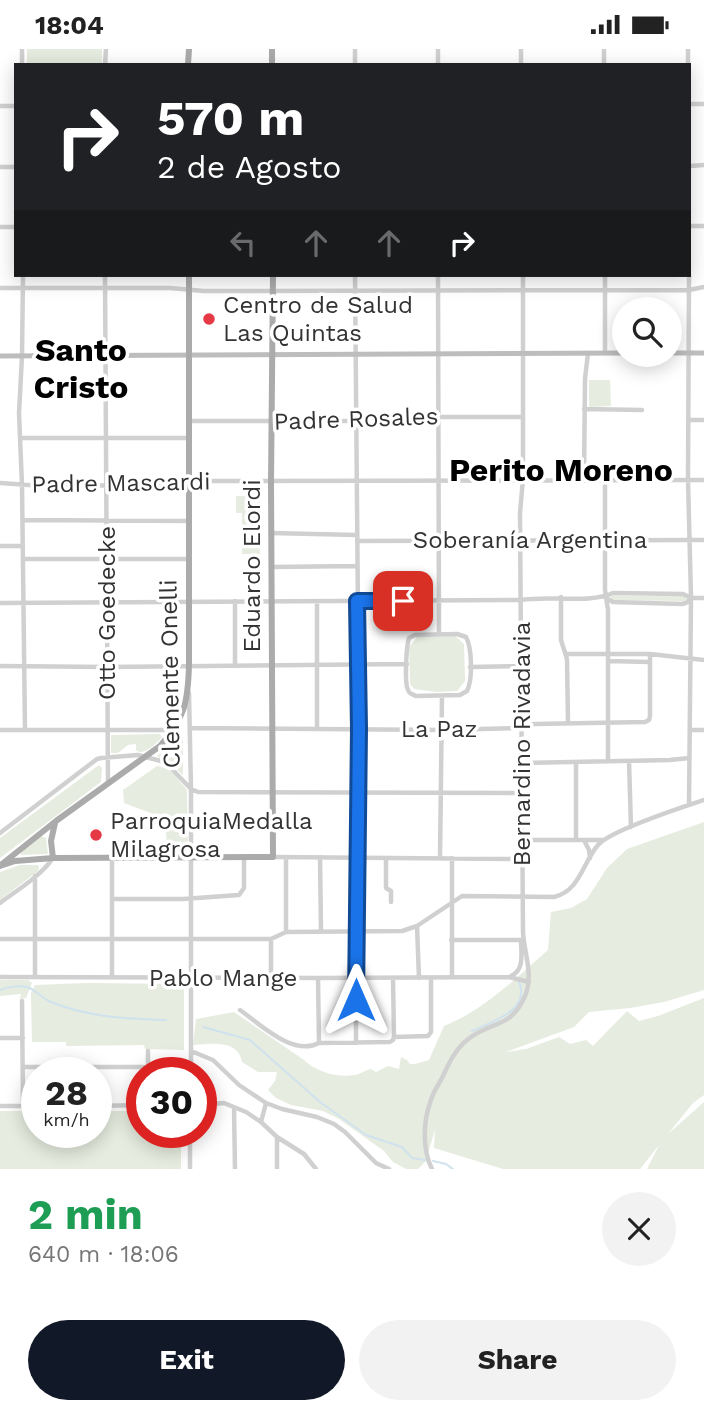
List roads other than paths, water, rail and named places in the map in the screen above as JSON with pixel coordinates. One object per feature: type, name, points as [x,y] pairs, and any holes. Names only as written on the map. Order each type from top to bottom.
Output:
[{"type":"main road","name":"Clemente Onelli","points":[[188,688],[189,277]]},
{"type":"main road","name":"Eduardo Elordi","points":[[272,277],[273,857]]},
{"type":"main road","points":[[0,865],[55,821],[160,746],[183,713],[188,688]]},
{"type":"main road","points":[[53,857],[51,832],[55,821]]},
{"type":"main road","points":[[0,865],[53,857],[273,857]]},
{"type":"street","points":[[23,277],[19,413],[25,730]]},
{"type":"street","name":"Otto Goedecke","points":[[105,277],[108,783]]},
{"type":"street","points":[[355,277],[359,729],[356,1043]]},
{"type":"street","points":[[438,277],[439,634]]},
{"type":"street","name":"Bernardino Rivadavia","points":[[509,977],[519,971],[521,965],[524,897],[520,513],[523,479],[523,277]]},
{"type":"street","points":[[605,277],[605,353]]},
{"type":"street","points":[[688,277],[691,598],[689,805]]},
{"type":"street","points":[[0,288],[355,291],[689,290],[704,287]]},
{"type":"street","points":[[584,479],[584,409],[588,353]]},
{"type":"street","points":[[0,356],[612,353]]},
{"type":"street","points":[[682,353],[704,353]]},
{"type":"street","points":[[584,409],[642,410]]},
{"type":"street","name":"Padre Rosales","points":[[189,421],[523,417]]},
{"type":"street","points":[[688,420],[704,420]]},
{"type":"street","points":[[21,437],[189,438]]},
{"type":"street","points":[[605,479],[608,761]]},
{"type":"street","name":"Padre Mascardi","points":[[0,483],[180,486],[196,481],[704,479]]},
{"type":"street","points":[[23,520],[189,521]]},
{"type":"street","name":"Soberanía Argentina","points":[[271,533],[438,541],[704,540]]},
{"type":"street","points":[[0,546],[22,546]]},
{"type":"street","points":[[23,559],[189,559]]},
{"type":"street","points":[[272,567],[357,566]]},
{"type":"street","points":[[0,603],[521,600],[605,597],[613,593],[683,594],[691,598],[704,598]]},
{"type":"street","points":[[561,597],[561,640],[567,659],[568,723]]},
{"type":"street","points":[[605,597],[613,602],[682,604],[691,598]]},
{"type":"street","points":[[235,601],[235,665]]},
{"type":"street","points":[[317,601],[317,729]]},
{"type":"street","points":[[439,634],[466,637],[469,644],[470,685],[467,691],[460,695],[416,696],[410,693],[407,687],[409,638],[415,635],[439,634]]},
{"type":"street","points":[[566,654],[650,654],[704,660]]},
{"type":"street","points":[[608,661],[650,662],[650,654]]},
{"type":"street","name":"La Paz","points":[[190,728],[443,730],[522,728],[534,724],[645,722],[650,716],[650,662]]},
{"type":"street","points":[[0,666],[407,664]]},
{"type":"street","points":[[470,667],[521,666]]},
{"type":"street","name":"Clemente Onelli","points":[[188,688],[191,789],[191,1057]]},
{"type":"street","points":[[440,858],[442,696]]},
{"type":"street","points":[[0,730],[173,730]]},
{"type":"street","points":[[690,730],[704,730]]},
{"type":"street","points":[[0,833],[97,759],[129,755],[146,757],[167,765],[191,789],[198,792],[522,793]]},
{"type":"street","points":[[523,763],[690,758]]},
{"type":"street","points":[[629,761],[631,827]]},
{"type":"street","points":[[576,763],[576,840]]},
{"type":"street","points":[[523,840],[603,839],[704,800]]},
{"type":"street","points":[[584,839],[590,859]]},
{"type":"street","points":[[0,939],[271,939],[286,932],[402,931],[417,926],[462,896],[554,897],[566,893],[603,839]]},
{"type":"street","points":[[0,903],[50,863],[53,857]]},
{"type":"street","points":[[112,857],[113,977]]},
{"type":"street","points":[[112,899],[239,895],[244,888],[244,857]]},
{"type":"street","points":[[273,857],[523,859]]},
{"type":"street","points":[[286,857],[286,932]]},
{"type":"street","points":[[320,857],[321,932]]},
{"type":"street","points":[[386,857],[386,888],[391,891],[391,902]]},
{"type":"street","points":[[452,858],[452,977]]},
{"type":"street","points":[[35,876],[35,977]]},
{"type":"street","points":[[417,926],[419,978]]},
{"type":"street","points":[[271,939],[271,978]]},
{"type":"street","points":[[451,940],[522,940]]},
{"type":"street","name":"Bernardino Rivadavia","points":[[522,940],[530,974],[529,982]]},
{"type":"street","name":"Pablo Mange","points":[[0,977],[509,977],[529,982]]},
{"type":"street","points":[[318,978],[319,1043]]},
{"type":"street","points":[[240,1010],[289,1044],[308,1047],[319,1043],[390,1042],[394,1037],[393,978]]},
{"type":"street","points":[[394,1037],[428,1036],[432,1032],[431,978]]},
{"type":"street","points":[[432,1169],[428,1159],[426,1123],[431,1098],[449,1063],[469,1038],[510,1018],[516,1012],[529,982]]},
{"type":"street","points":[[22,1001],[23,1057]]},
{"type":"street","points":[[0,1038],[23,1038]]},
{"type":"street","points":[[148,1051],[148,1057]]},
{"type":"street","points":[[191,1051],[207,1056],[239,1085],[266,1103],[334,1123],[376,1163],[389,1169]]},
{"type":"street","points":[[261,1122],[266,1103]]},
{"type":"street","points":[[217,1104],[234,1106],[261,1122],[277,1137],[303,1154],[316,1169]]},
{"type":"street","points":[[0,1106],[21,1106]]},
{"type":"street","points":[[234,1106],[235,1169]]},
{"type":"street","points":[[277,1137],[277,1169]]},
{"type":"street","points":[[190,1148],[190,1169]]},
{"type":"waterway","points":[[472,1031],[508,1014],[515,1007],[520,1000],[519,982]]},
{"type":"waterway","points":[[0,990],[24,986],[51,1002],[79,1011],[122,1018],[166,1020]]},
{"type":"waterway","points":[[203,1027],[250,1040],[320,1102],[366,1135],[402,1147],[412,1158],[425,1160]]},
{"type":"waterway","points":[[433,1161],[453,1169]]},
{"type":"place","name":"Centro de Salud Las Quintas","points":[[209,319]]},
{"type":"place","name":"ParroquiaMedalla Milagrosa","points":[[96,835]]},
{"type":"district","name":"Santo Cristo","points":[[81,368]]},
{"type":"district","name":"Perito Moreno","points":[[561,470]]}]
